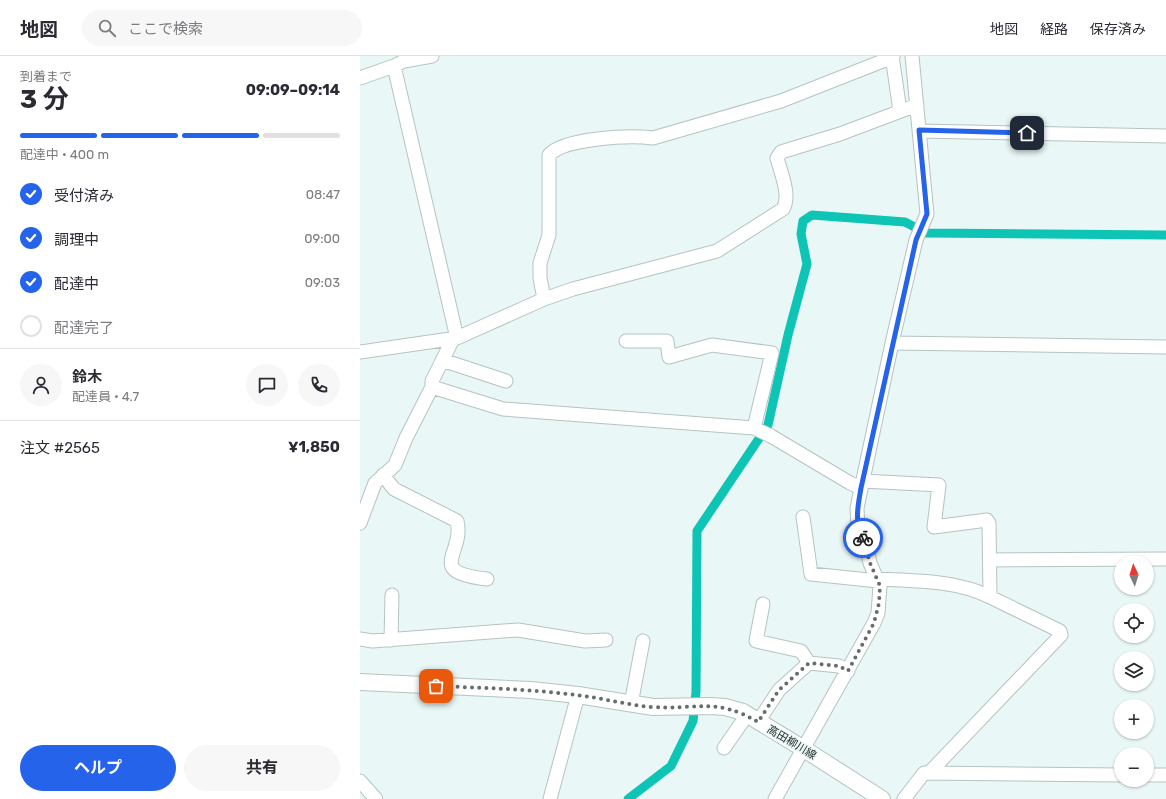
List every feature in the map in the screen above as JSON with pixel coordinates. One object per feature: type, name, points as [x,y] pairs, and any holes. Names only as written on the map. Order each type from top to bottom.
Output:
[{"type":"main road","name":"高田柳川線","points":[[360,682],[531,690],[578,695],[653,707],[725,707],[753,718],[882,799]]},
{"type":"street","points":[[360,78],[401,61],[432,56]]},
{"type":"street","points":[[544,299],[540,278],[540,263],[549,235],[549,155],[554,150],[581,142],[637,136],[653,138],[781,101],[892,56],[900,111]]},
{"type":"street","points":[[775,799],[874,623],[879,598],[880,586],[870,563],[865,540],[858,528],[857,508],[892,343],[916,240],[927,214],[912,56]]},
{"type":"street","points":[[360,523],[375,483],[395,465],[406,438],[432,388],[432,381],[455,338],[401,61]]},
{"type":"street","points":[[360,352],[455,338],[544,299],[574,289],[718,252],[783,209],[787,203],[778,158],[781,152],[840,134],[917,105]]},
{"type":"street","points":[[919,130],[1166,136]]},
{"type":"street","points":[[626,341],[667,340],[669,358],[712,345],[772,353],[754,428]]},
{"type":"street","points":[[892,343],[1166,347]]},
{"type":"street","points":[[442,360],[506,381]]},
{"type":"street","points":[[432,388],[502,409],[754,428],[771,436],[850,483],[939,485],[934,527],[987,520],[989,523],[990,597]]},
{"type":"street","points":[[383,475],[394,489],[457,521],[459,529],[450,559],[452,567],[458,573],[468,577],[487,579]]},
{"type":"street","points":[[803,517],[811,574],[878,580],[952,584],[976,590],[1060,631],[1062,635],[929,773]]},
{"type":"street","points":[[990,560],[1166,559]]},
{"type":"street","points":[[391,640],[392,595]]},
{"type":"street","points":[[763,604],[756,641],[801,651],[809,663]]},
{"type":"street","points":[[360,638],[372,641],[518,630],[565,639],[585,641],[606,640]]},
{"type":"street","points":[[631,704],[643,641]]},
{"type":"street","points":[[724,748],[779,690],[809,663],[839,666],[848,671]]},
{"type":"street","points":[[550,799],[578,695]]},
{"type":"street","points":[[904,799],[924,774],[929,773],[1114,775]]},
{"type":"street","points":[[1154,775],[1166,775]]},
{"type":"street","points":[[360,781],[376,799]]},
{"type":"waterway","points":[[628,799],[671,766],[693,721],[696,692],[697,531],[768,425],[788,335],[807,264],[801,234],[803,221],[812,215],[905,222],[926,233],[1166,235]]},
{"type":"way so far","points":[[436,686],[531,690],[578,695],[653,707],[725,707],[743,712],[758,722],[779,690],[809,663],[839,666],[848,671],[878,613],[880,586],[870,563],[865,540],[863,538]]},
{"type":"route","points":[[863,538],[858,528],[857,508],[892,343],[916,240],[927,214],[919,130],[1027,133]]}]
